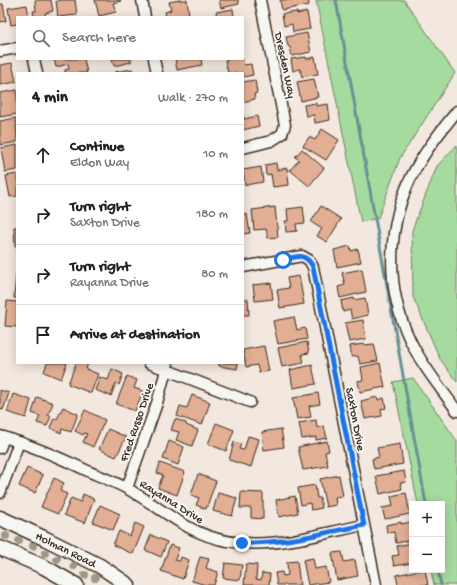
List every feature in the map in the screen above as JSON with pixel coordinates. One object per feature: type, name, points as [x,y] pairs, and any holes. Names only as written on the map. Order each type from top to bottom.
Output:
[{"type":"main road","name":"Holman Road","points":[[0,518],[100,566],[128,585]]},
{"type":"main road","points":[[0,548],[44,567],[76,585]]},
{"type":"street","points":[[142,0],[145,16]]},
{"type":"street","name":"Dresden Way","points":[[244,148],[271,141],[282,134],[285,125],[260,0]]},
{"type":"street","points":[[0,51],[16,48]]},
{"type":"street","points":[[34,60],[36,72]]},
{"type":"street","points":[[154,60],[156,72]]},
{"type":"street","points":[[457,111],[423,155],[412,174],[397,216],[393,236],[392,257],[396,299],[402,321],[410,341],[420,359],[457,411]]},
{"type":"street","name":"Saxton Drive","points":[[244,267],[283,260],[295,256],[302,256],[309,260],[313,267],[376,585]]},
{"type":"street","points":[[155,364],[168,366],[250,402]]},
{"type":"street","name":"Fred Russo Drive","points":[[127,488],[157,403],[168,366]]},
{"type":"street","points":[[0,448],[2,436]]},
{"type":"street","name":"Rayanna Drive","points":[[2,436],[59,457],[127,488],[179,522],[202,534],[222,540],[242,543],[274,542],[364,525]]},
{"type":"street","points":[[0,493],[19,442]]},
{"type":"green space","points":[[316,0],[404,0],[455,73],[400,158],[378,218],[361,222]]},
{"type":"green space","points":[[457,145],[457,382],[440,359],[413,297],[412,230],[437,166]]},
{"type":"green space","points":[[413,378],[457,441],[457,585],[434,585],[432,573],[445,573],[445,501],[417,501],[393,382]]},
{"type":"building","points":[[35,0],[51,0],[53,11],[45,13],[46,16],[34,16],[33,11],[36,11]]},
{"type":"building","points":[[75,0],[77,15],[58,16],[56,1]]},
{"type":"building","points":[[95,0],[121,1],[113,3],[116,12],[99,16]]},
{"type":"building","points":[[187,0],[189,15],[166,16],[165,12],[171,10],[169,2]]},
{"type":"building","points":[[219,0],[238,0],[239,4],[221,8]]},
{"type":"building","points":[[280,0],[308,0],[309,5],[282,10]]},
{"type":"building","points":[[0,4],[3,4],[6,21],[0,22]]},
{"type":"building","points":[[27,5],[29,16],[16,16],[16,24],[11,25],[8,8]]},
{"type":"building","points":[[233,9],[234,16],[217,16],[216,12]]},
{"type":"building","points":[[297,12],[297,14],[307,12],[310,29],[293,32],[292,24],[284,26],[282,14]]},
{"type":"building","points":[[307,33],[311,52],[292,56],[286,37]]},
{"type":"building","points":[[306,57],[306,59],[315,57],[318,74],[302,77],[300,69],[293,71],[291,59]]},
{"type":"building","points":[[54,60],[84,60],[87,72],[65,72],[65,70],[69,69],[68,64],[56,67]]},
{"type":"building","points":[[112,60],[131,60],[131,62],[114,66]]},
{"type":"building","points":[[175,60],[201,60],[202,65],[177,70]]},
{"type":"building","points":[[225,60],[243,60],[244,65],[251,64],[253,75],[244,77],[244,72],[228,72]]},
{"type":"building","points":[[12,63],[16,82],[0,85],[0,65]]},
{"type":"building","points":[[132,69],[133,72],[115,72]]},
{"type":"building","points":[[314,79],[318,97],[301,101],[297,82]]},
{"type":"building","points":[[255,80],[257,93],[254,94],[255,99],[244,102],[244,82]]},
{"type":"building","points":[[16,90],[16,114],[0,117],[0,93]]},
{"type":"building","points":[[316,103],[316,106],[328,104],[330,120],[315,123],[314,115],[306,116],[304,105]]},
{"type":"building","points":[[257,116],[259,126],[244,130],[244,119]]},
{"type":"building","points":[[16,118],[16,142],[0,145],[0,121]]},
{"type":"building","points":[[322,129],[339,140],[326,160],[303,146],[309,137],[315,140]]},
{"type":"building","points":[[16,145],[16,170],[5,172],[1,148]]},
{"type":"building","points":[[302,149],[324,168],[309,186],[290,170],[299,160],[295,157]]},
{"type":"building","points":[[276,163],[277,170],[287,168],[289,185],[273,187],[271,174],[266,175],[265,165]]},
{"type":"building","points":[[261,167],[263,182],[245,185],[244,170]]},
{"type":"building","points":[[16,174],[16,196],[10,197],[6,176]]},
{"type":"building","points":[[321,206],[341,219],[327,242],[317,236],[322,229],[311,222]]},
{"type":"building","points":[[275,207],[278,237],[268,238],[266,229],[254,230],[252,210]]},
{"type":"building","points":[[303,207],[305,223],[296,224],[297,231],[286,232],[285,221],[288,221],[287,209]]},
{"type":"building","points":[[244,214],[247,214],[250,233],[244,234]]},
{"type":"building","points":[[14,227],[16,227],[16,247]]},
{"type":"building","points":[[350,246],[351,251],[358,249],[361,262],[337,267],[334,250]]},
{"type":"building","points":[[362,269],[366,292],[340,298],[338,287],[345,285],[342,273]]},
{"type":"building","points":[[16,273],[16,298],[14,298]]},
{"type":"building","points":[[299,276],[304,304],[280,308],[277,290],[289,288],[287,278]]},
{"type":"building","points":[[271,283],[273,299],[255,301],[253,285]]},
{"type":"building","points":[[354,298],[354,300],[365,298],[368,315],[352,319],[350,310],[343,312],[341,301]]},
{"type":"building","points":[[244,299],[248,299],[249,315],[244,315]]},
{"type":"building","points":[[7,301],[16,302],[16,327],[5,326]]},
{"type":"building","points":[[294,317],[297,330],[305,328],[307,339],[278,344],[273,321]]},
{"type":"building","points":[[363,320],[366,339],[349,342],[345,323]]},
{"type":"building","points":[[307,342],[309,353],[302,354],[304,363],[282,367],[278,348]]},
{"type":"building","points":[[374,344],[378,361],[360,364],[358,356],[352,357],[350,346]]},
{"type":"building","points":[[264,346],[269,371],[259,373],[257,365],[246,367],[244,350]]},
{"type":"building","points":[[380,363],[385,387],[360,392],[358,381],[363,380],[361,367]]},
{"type":"building","points":[[47,364],[67,364],[61,379],[44,372]]},
{"type":"building","points":[[76,364],[88,364],[86,369],[98,374],[91,393],[68,384]]},
{"type":"building","points":[[219,364],[238,364],[237,369],[219,366]]},
{"type":"building","points":[[312,365],[316,384],[293,388],[290,370]]},
{"type":"building","points":[[112,369],[123,374],[119,385],[116,383],[111,396],[95,390],[100,377],[108,380]]},
{"type":"building","points":[[127,376],[137,380],[134,388],[143,391],[135,411],[116,404]]},
{"type":"building","points":[[0,390],[9,393],[3,410],[0,409]]},
{"type":"building","points":[[318,393],[320,404],[309,406],[311,417],[297,419],[293,398]]},
{"type":"building","points":[[13,394],[31,400],[26,418],[7,412]]},
{"type":"building","points":[[192,395],[210,402],[202,425],[177,416],[180,406],[187,408]]},
{"type":"building","points":[[37,397],[53,403],[48,415],[51,416],[47,426],[37,423],[40,416],[32,413]]},
{"type":"building","points":[[377,397],[378,400],[384,398],[386,408],[381,409],[382,416],[365,419],[361,401]]},
{"type":"building","points":[[63,407],[78,414],[71,432],[62,429],[61,433],[50,428],[54,418],[57,419]]},
{"type":"building","points":[[85,410],[105,420],[93,447],[83,442],[87,434],[84,433],[83,435],[75,431]]},
{"type":"building","points":[[175,419],[198,430],[192,446],[176,440],[179,432],[171,430]]},
{"type":"building","points":[[316,420],[317,428],[324,426],[327,438],[316,440],[316,437],[302,439],[299,423]]},
{"type":"building","points":[[216,423],[234,430],[226,451],[208,444]]},
{"type":"building","points":[[108,429],[126,437],[116,457],[99,449]]},
{"type":"building","points":[[281,429],[284,447],[264,450],[262,432]]},
{"type":"building","points":[[248,436],[259,439],[251,467],[229,460],[234,442],[241,444],[239,449],[244,450]]},
{"type":"building","points":[[169,441],[184,447],[178,465],[163,459]]},
{"type":"building","points":[[327,441],[329,451],[325,452],[328,466],[303,470],[298,447]]},
{"type":"building","points":[[400,444],[403,464],[374,469],[372,459],[379,457],[377,448]]},
{"type":"building","points":[[160,463],[185,472],[177,495],[158,488],[163,475],[157,473]]},
{"type":"building","points":[[27,468],[43,475],[35,493],[19,486]]},
{"type":"building","points":[[404,471],[406,482],[400,483],[402,489],[380,494],[376,476]]},
{"type":"building","points":[[198,474],[216,481],[206,509],[196,505],[199,498],[191,495]]},
{"type":"building","points":[[339,475],[343,496],[335,497],[336,505],[326,507],[320,479]]},
{"type":"building","points":[[54,478],[64,483],[60,491],[67,494],[58,514],[41,507]]},
{"type":"building","points":[[315,485],[317,498],[320,498],[322,508],[311,510],[310,503],[301,505],[298,488]]},
{"type":"building","points":[[241,492],[263,493],[263,519],[251,518],[251,508],[240,508]]},
{"type":"building","points":[[218,493],[237,498],[232,516],[213,511]]},
{"type":"building","points":[[406,493],[409,514],[385,519],[382,508],[393,506],[391,496]]},
{"type":"building","points":[[83,494],[94,499],[85,523],[64,515],[71,498],[81,502]]},
{"type":"building","points":[[295,496],[298,513],[279,517],[276,500]]},
{"type":"building","points":[[100,505],[120,514],[113,530],[93,522]]},
{"type":"building","points":[[401,522],[401,524],[409,522],[409,541],[396,543],[394,532],[387,533],[386,525]]},
{"type":"building","points":[[135,523],[144,527],[133,554],[113,545],[119,531],[130,536]]},
{"type":"building","points":[[151,535],[167,542],[161,557],[145,550]]},
{"type":"building","points":[[409,544],[409,564],[394,566],[392,556],[399,555],[397,546]]},
{"type":"building","points":[[170,545],[179,548],[175,560],[180,561],[181,557],[189,560],[183,579],[161,571]]},
{"type":"building","points":[[342,552],[344,562],[355,560],[358,576],[337,580],[332,553]]},
{"type":"building","points":[[200,557],[209,559],[206,568],[218,572],[214,585],[206,585],[192,581]]},
{"type":"building","points":[[313,558],[315,569],[326,567],[329,582],[308,585],[303,560]]},
{"type":"building","points":[[297,561],[300,585],[277,585],[275,573],[282,572],[283,576],[288,575],[287,562]]},
{"type":"building","points":[[225,563],[242,565],[240,580],[223,578]]},
{"type":"building","points":[[246,564],[257,565],[256,579],[261,580],[262,573],[270,574],[269,585],[244,585]]},
{"type":"building","points":[[409,572],[426,573],[428,585],[398,585],[396,575]]},
{"type":"waterway","points":[[336,0],[425,501]]},
{"type":"waterway","points":[[439,573],[441,585]]},
{"type":"route","points":[[242,543],[262,544],[281,542],[364,525],[316,276],[309,260],[302,256],[295,256],[283,260]]}]
